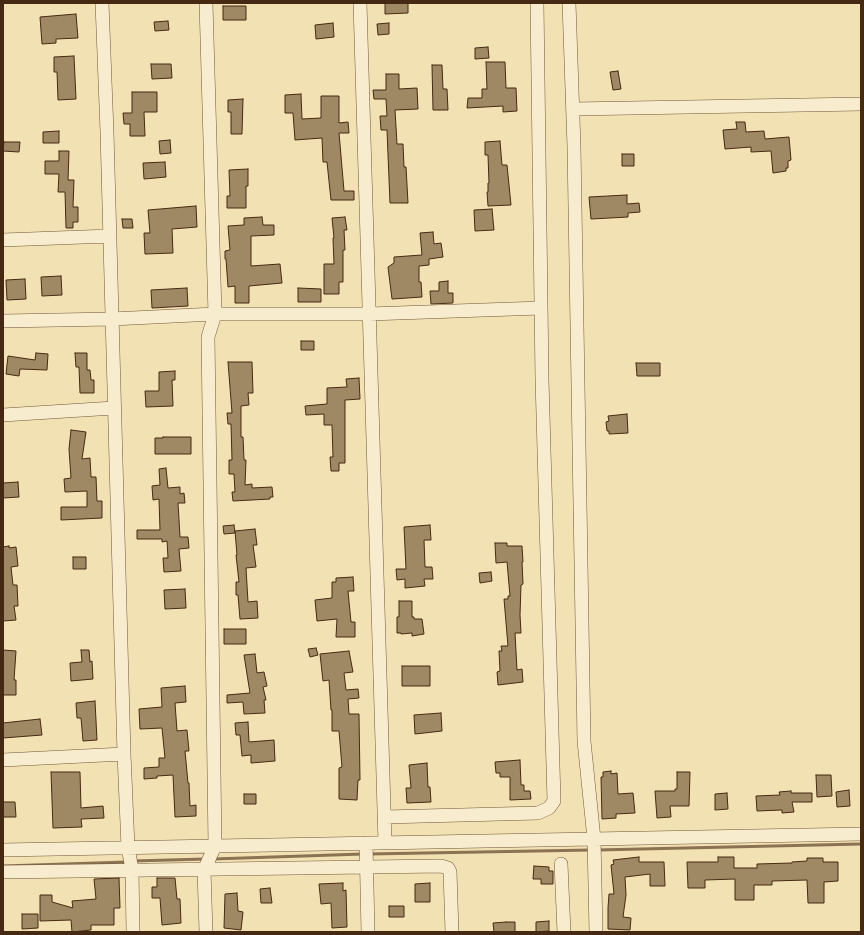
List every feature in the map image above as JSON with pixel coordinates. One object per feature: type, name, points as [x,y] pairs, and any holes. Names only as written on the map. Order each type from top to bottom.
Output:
[{"type":"street","points":[[102,3],[124,754],[128,847],[132,870],[133,932]]},
{"type":"street","points":[[206,3],[215,314],[208,337],[215,846],[204,870],[206,932]]},
{"type":"street","points":[[360,3],[368,314],[385,843]]},
{"type":"street","points":[[385,817],[538,813],[549,808],[554,801],[541,308],[537,3]]},
{"type":"street","points":[[569,3],[573,109],[584,741],[594,839],[596,932]]},
{"type":"street","points":[[573,109],[861,104]]},
{"type":"street","points":[[3,240],[110,236]]},
{"type":"street","points":[[3,321],[112,319],[215,314],[368,314],[541,308]]},
{"type":"street","points":[[3,414],[114,408]]},
{"type":"street","points":[[3,760],[124,754]]},
{"type":"street","points":[[3,850],[861,834]]},
{"type":"street","points":[[366,843],[368,932]]},
{"type":"street","points":[[561,864],[564,932]]},
{"type":"street","points":[[3,872],[441,866],[448,868],[450,872],[452,932]]},
{"type":"building","points":[[385,3],[408,3],[408,13],[385,14]]},
{"type":"building","points":[[223,6],[246,6],[246,20],[223,20]]},
{"type":"building","points":[[76,14],[78,38],[56,39],[56,43],[42,44],[40,17]]},
{"type":"building","points":[[168,21],[169,30],[155,31],[154,22]]},
{"type":"building","points":[[333,23],[334,37],[316,39],[315,25]]},
{"type":"building","points":[[389,23],[389,34],[378,35],[377,24]]},
{"type":"building","points":[[488,47],[489,58],[475,59],[475,48]]},
{"type":"building","points":[[74,56],[76,99],[58,100],[57,72],[54,72],[54,57]]},
{"type":"building","points":[[486,62],[505,62],[506,88],[516,88],[517,111],[503,112],[503,106],[467,108],[468,98],[482,98],[482,89],[487,89]]},
{"type":"building","points":[[151,64],[171,64],[172,78],[152,79]]},
{"type":"building","points":[[432,65],[442,65],[443,89],[447,89],[448,110],[433,110]]},
{"type":"building","points":[[618,71],[621,89],[613,90],[610,72]]},
{"type":"building","points":[[386,74],[399,74],[399,89],[417,88],[418,109],[395,110],[397,144],[403,144],[408,203],[390,203],[387,130],[381,130],[380,116],[387,116],[386,99],[374,99],[373,90],[386,90]]},
{"type":"building","points":[[132,92],[157,92],[157,112],[144,112],[145,136],[130,136],[130,124],[124,124],[123,113],[132,113]]},
{"type":"building","points":[[301,94],[302,119],[321,118],[321,96],[339,96],[339,123],[348,122],[349,133],[339,133],[344,191],[354,191],[354,200],[331,200],[327,162],[323,162],[322,138],[295,140],[293,113],[285,113],[285,95]]},
{"type":"building","points":[[243,99],[242,134],[231,134],[231,112],[228,112],[228,100]]},
{"type":"building","points":[[736,122],[745,122],[746,132],[764,131],[765,139],[789,137],[791,160],[788,161],[788,168],[786,168],[786,171],[773,173],[771,151],[751,152],[751,147],[725,149],[723,130],[737,129]]},
{"type":"building","points":[[59,131],[59,143],[43,143],[43,132]]},
{"type":"building","points":[[170,140],[171,153],[160,154],[159,141]]},
{"type":"building","points":[[500,141],[502,165],[507,165],[511,205],[488,206],[488,155],[485,155],[485,142]]},
{"type":"building","points":[[4,142],[20,142],[19,152],[3,151]]},
{"type":"building","points":[[59,151],[69,151],[68,180],[74,180],[73,207],[78,207],[78,222],[73,222],[73,228],[66,228],[65,192],[58,192],[59,174],[45,174],[45,161],[59,161]]},
{"type":"building","points":[[622,154],[634,154],[634,166],[622,166]]},
{"type":"building","points":[[165,162],[166,177],[144,179],[143,163]]},
{"type":"building","points":[[248,169],[246,208],[227,208],[227,196],[230,196],[229,170]]},
{"type":"building","points":[[627,195],[627,204],[639,203],[640,212],[628,213],[628,217],[591,219],[589,197]]},
{"type":"building","points":[[196,206],[197,227],[172,229],[173,253],[145,254],[144,233],[150,233],[148,210]]},
{"type":"building","points":[[492,209],[494,230],[475,231],[474,210]]},
{"type":"building","points":[[262,217],[263,225],[274,225],[274,235],[251,236],[251,266],[280,264],[282,283],[249,286],[249,303],[235,303],[235,286],[228,287],[225,259],[225,251],[230,250],[228,226],[244,225],[244,218]]},
{"type":"building","points":[[345,217],[347,230],[344,230],[345,250],[343,250],[343,282],[339,282],[339,294],[324,294],[324,264],[334,264],[332,218]]},
{"type":"building","points":[[122,219],[132,219],[133,228],[123,228]]},
{"type":"building","points":[[433,232],[434,244],[441,243],[443,257],[429,259],[429,265],[419,266],[419,282],[421,282],[422,297],[392,299],[388,267],[394,263],[394,257],[422,255],[420,233]]},
{"type":"building","points":[[61,276],[62,295],[42,296],[41,277]]},
{"type":"building","points":[[25,279],[26,299],[7,300],[6,280]]},
{"type":"building","points":[[448,281],[448,293],[453,293],[453,303],[431,304],[430,291],[439,291],[439,282]]},
{"type":"building","points":[[187,288],[188,306],[152,308],[151,290]]},
{"type":"building","points":[[298,288],[321,289],[321,302],[298,302]]},
{"type":"building","points":[[301,341],[314,341],[314,350],[301,350]]},
{"type":"building","points":[[36,353],[48,354],[47,370],[20,369],[19,376],[6,374],[8,356],[35,360]]},
{"type":"building","points":[[75,353],[87,353],[87,370],[90,370],[91,380],[94,380],[94,393],[80,393],[79,367],[76,367]]},
{"type":"building","points":[[228,362],[252,362],[253,393],[248,393],[249,405],[241,406],[241,437],[243,437],[244,460],[246,460],[245,485],[252,484],[252,488],[272,487],[273,497],[270,497],[270,499],[233,501],[232,492],[235,492],[234,474],[229,474],[229,460],[232,460],[231,424],[228,424],[227,413],[232,413]]},
{"type":"building","points":[[636,363],[660,363],[660,376],[637,376]]},
{"type":"building","points":[[175,371],[175,380],[172,380],[173,406],[146,407],[145,391],[159,391],[159,372]]},
{"type":"building","points":[[359,378],[360,399],[345,400],[345,463],[339,463],[339,471],[331,471],[330,457],[333,457],[332,425],[324,425],[324,414],[306,415],[305,406],[327,404],[327,388],[347,387],[346,379]]},
{"type":"building","points":[[627,414],[628,433],[609,434],[609,431],[607,431],[606,422],[609,421],[608,416]]},
{"type":"building","points":[[71,430],[86,432],[82,459],[90,458],[91,477],[96,477],[97,501],[102,501],[102,518],[61,520],[61,507],[87,507],[87,491],[65,492],[64,479],[71,478],[69,449]]},
{"type":"building","points":[[191,437],[191,454],[155,454],[155,438]]},
{"type":"building","points":[[166,468],[168,488],[180,487],[180,494],[184,493],[185,503],[178,503],[180,537],[188,537],[189,548],[179,549],[181,571],[164,572],[163,558],[168,558],[167,541],[162,542],[162,539],[137,539],[137,530],[160,530],[159,499],[153,500],[152,486],[160,485],[159,469]]},
{"type":"building","points":[[18,482],[19,497],[3,498],[3,483]]},
{"type":"building","points":[[234,525],[235,533],[224,534],[223,526]]},
{"type":"building","points":[[430,525],[431,540],[424,540],[425,567],[432,567],[433,579],[424,579],[425,586],[405,588],[405,579],[397,580],[396,569],[406,569],[404,527]]},
{"type":"building","points":[[255,529],[257,545],[253,545],[256,567],[246,568],[248,602],[257,601],[258,618],[240,619],[238,595],[236,595],[236,582],[239,582],[235,531]]},
{"type":"building","points":[[495,543],[507,543],[507,546],[522,546],[523,562],[523,584],[521,585],[520,615],[521,633],[515,633],[517,670],[522,669],[523,682],[498,685],[497,672],[500,671],[499,651],[502,651],[501,646],[508,646],[504,599],[508,599],[508,596],[510,596],[507,562],[496,563]]},
{"type":"building","points":[[9,546],[9,548],[16,547],[18,566],[11,567],[13,585],[17,585],[18,606],[14,606],[16,620],[3,621],[3,547]]},
{"type":"building","points":[[73,557],[86,557],[86,569],[73,569]]},
{"type":"building","points":[[491,572],[492,581],[480,583],[479,573]]},
{"type":"building","points":[[353,577],[354,591],[348,591],[351,622],[355,622],[355,637],[336,637],[337,619],[317,621],[315,600],[332,598],[332,582],[336,582],[336,578]]},
{"type":"building","points":[[185,589],[186,608],[165,609],[164,590]]},
{"type":"building","points":[[399,601],[412,601],[412,617],[414,617],[414,619],[422,619],[424,634],[412,636],[412,633],[397,633]]},
{"type":"building","points":[[224,629],[246,629],[246,644],[224,644]]},
{"type":"building","points":[[316,648],[318,655],[310,657],[308,649]]},
{"type":"building","points":[[3,650],[16,651],[14,680],[16,680],[16,695],[3,695]]},
{"type":"building","points":[[81,650],[89,650],[90,662],[92,661],[93,679],[71,681],[70,663],[82,662]]},
{"type":"building","points":[[349,651],[353,672],[344,673],[346,690],[358,689],[359,698],[348,699],[349,714],[359,714],[360,780],[358,780],[357,800],[339,799],[339,768],[342,767],[339,731],[332,731],[332,710],[329,680],[323,681],[320,654]]},
{"type":"building","points":[[255,654],[257,673],[264,672],[267,686],[263,687],[266,700],[264,700],[265,713],[244,714],[243,702],[227,703],[227,695],[250,693],[244,655]]},
{"type":"building","points":[[402,666],[430,666],[430,686],[402,686]]},
{"type":"building","points":[[185,686],[186,702],[175,703],[177,731],[187,730],[189,751],[185,751],[190,806],[196,805],[196,816],[175,817],[173,775],[144,779],[144,768],[159,767],[159,758],[165,758],[162,728],[140,729],[139,709],[162,707],[161,688]]},
{"type":"building","points":[[95,701],[97,740],[83,741],[81,718],[77,718],[76,703]]},
{"type":"building","points":[[441,713],[442,731],[415,734],[414,715]]},
{"type":"building","points":[[40,719],[42,735],[3,738],[3,723]]},
{"type":"building","points":[[248,722],[249,742],[274,740],[275,761],[251,763],[251,755],[242,756],[240,735],[236,735],[235,723]]},
{"type":"building","points":[[520,760],[521,785],[524,785],[524,791],[530,791],[531,799],[510,800],[510,777],[500,777],[500,773],[496,773],[495,762]]},
{"type":"building","points":[[427,763],[428,787],[430,787],[431,802],[407,803],[406,788],[411,788],[409,765]]},
{"type":"building","points":[[611,771],[611,774],[617,773],[618,794],[633,793],[635,813],[616,814],[616,818],[602,819],[601,777],[603,777],[603,772]]},
{"type":"building","points":[[51,772],[80,772],[81,808],[103,806],[104,818],[81,819],[82,827],[53,828]]},
{"type":"building","points":[[677,772],[690,772],[689,806],[670,806],[671,817],[657,818],[655,791],[675,791],[675,789],[677,789]]},
{"type":"building","points":[[816,775],[831,775],[832,796],[817,797]]},
{"type":"building","points":[[849,790],[850,806],[837,807],[836,792]]},
{"type":"building","points":[[791,791],[791,793],[812,793],[812,802],[792,802],[794,812],[782,813],[782,810],[757,811],[756,796],[780,795],[779,792]]},
{"type":"building","points":[[727,793],[728,809],[715,810],[715,794]]},
{"type":"building","points":[[244,794],[256,794],[256,804],[244,804]]},
{"type":"building","points":[[3,802],[15,802],[16,817],[3,817]]},
{"type":"building","points":[[639,857],[639,862],[664,862],[665,886],[650,886],[650,874],[625,877],[626,895],[623,917],[631,918],[630,930],[608,929],[609,894],[614,894],[611,865],[614,864],[613,860]]},
{"type":"building","points":[[718,857],[734,857],[734,868],[757,868],[757,864],[792,863],[807,861],[807,858],[823,858],[823,862],[838,862],[838,881],[824,882],[824,903],[808,903],[807,880],[772,881],[772,885],[754,885],[754,900],[735,900],[735,879],[705,880],[705,888],[688,888],[687,862],[718,862]]},
{"type":"building","points":[[534,866],[549,867],[549,871],[553,871],[553,884],[541,884],[541,879],[533,879]]},
{"type":"building","points":[[119,878],[120,908],[114,908],[114,925],[91,925],[91,930],[72,932],[71,920],[40,921],[40,895],[52,895],[52,902],[73,908],[72,901],[96,899],[94,879]]},
{"type":"building","points":[[157,878],[175,878],[177,899],[180,899],[181,923],[162,925],[160,898],[152,898],[152,887],[157,887]]},
{"type":"building","points":[[343,883],[343,891],[346,890],[347,927],[332,928],[331,903],[321,904],[319,884]]},
{"type":"building","points":[[430,883],[430,902],[415,902],[415,884]]},
{"type":"building","points":[[270,888],[272,903],[261,903],[260,889]]},
{"type":"building","points":[[237,893],[238,911],[243,912],[241,930],[224,928],[225,894]]},
{"type":"building","points":[[389,906],[404,906],[404,917],[389,917]]},
{"type":"building","points":[[22,914],[38,914],[38,928],[22,929]]},
{"type":"building","points":[[549,921],[549,931],[536,932],[536,922]]},
{"type":"building","points":[[515,922],[515,932],[494,932],[493,923]]},
{"type":"waterway","points":[[597,850],[861,844]]},
{"type":"waterway","points":[[369,854],[591,850]]},
{"type":"waterway","points":[[213,859],[363,854]]},
{"type":"waterway","points":[[133,861],[205,859]]},
{"type":"waterway","points":[[3,866],[127,862]]}]
